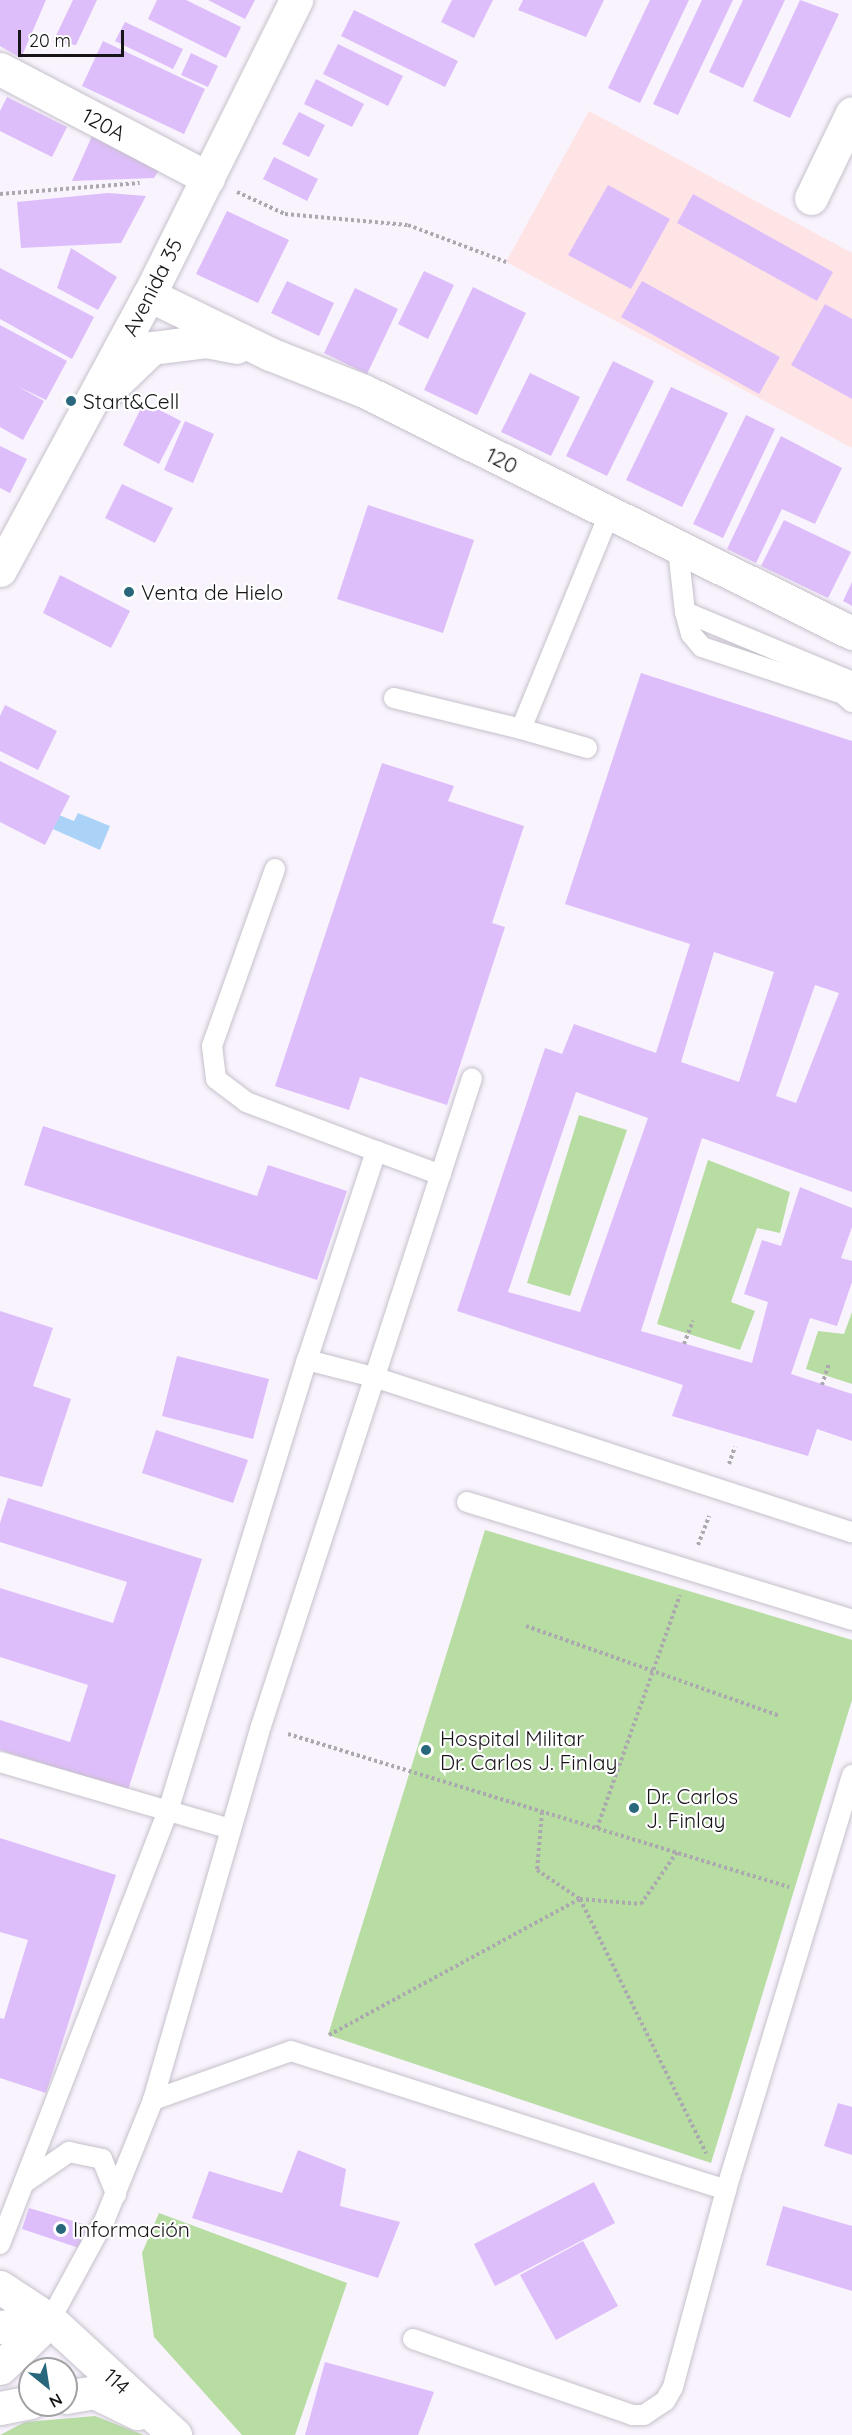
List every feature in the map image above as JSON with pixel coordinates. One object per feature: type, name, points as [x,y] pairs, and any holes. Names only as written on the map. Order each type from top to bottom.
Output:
[{"type":"street","name":"Avenida 35","points":[[0,570],[149,295],[296,0]]},
{"type":"street","name":"120A","points":[[0,69],[208,178]]},
{"type":"street","points":[[810,198],[852,113]]},
{"type":"street","name":"120","points":[[149,295],[270,354],[364,391],[678,549],[852,633]]},
{"type":"street","points":[[87,411],[152,348],[206,341],[270,354]]},
{"type":"street","name":"114","points":[[0,2288],[50,2320],[172,2432]]},
{"type":"street","points":[[0,2327],[50,2320]]},
{"type":"street","points":[[0,2368],[50,2320]]},
{"type":"street","points":[[78,2395],[94,2392],[172,2432]]},
{"type":"street","points":[[0,2408],[18,2404]]},
{"type":"lane","points":[[520,729],[609,514]]},
{"type":"lane","points":[[678,549],[685,612],[691,634],[702,647],[843,694],[852,702]]},
{"type":"lane","points":[[685,612],[852,682]]},
{"type":"lane","points":[[394,698],[587,748]]},
{"type":"lane","points":[[275,869],[212,1046],[216,1079],[246,1102],[441,1175]]},
{"type":"lane","points":[[50,2320],[116,2194],[153,2100],[261,1726],[377,1378],[472,1078]]},
{"type":"lane","points":[[0,2244],[168,1811],[306,1360],[376,1151]]},
{"type":"lane","points":[[306,1360],[377,1378],[852,1532]]},
{"type":"lane","points":[[467,1502],[852,1620]]},
{"type":"lane","points":[[0,1762],[231,1829]]},
{"type":"lane","points":[[413,2339],[632,2415],[644,2415],[665,2401],[673,2387],[726,2190],[852,1775]]},
{"type":"lane","points":[[153,2100],[291,2052],[726,2190]]},
{"type":"lane","points":[[24,2183],[69,2152],[102,2159],[116,2194]]},
{"type":"path","points":[[208,178],[285,214],[408,225],[506,262]]},
{"type":"path","points":[[0,195],[150,183]]},
{"type":"path","points":[[684,1344],[693,1321]]},
{"type":"path","points":[[822,1385],[829,1364]]},
{"type":"path","points":[[597,1828],[719,1488]]},
{"type":"path","points":[[526,1626],[780,1716]]},
{"type":"path","points":[[261,1726],[814,1894]]},
{"type":"path","points":[[542,1812],[537,1870],[580,1899],[641,1905],[676,1852]]},
{"type":"path","points":[[291,2052],[580,1899]]},
{"type":"path","points":[[580,1899],[726,2190]]},
{"type":"shaded area","points":[[589,111],[852,253],[852,448],[506,262]]},
{"type":"green space","points":[[579,1115],[627,1130],[570,1296],[527,1283]]},
{"type":"green space","points":[[708,1160],[790,1192],[780,1233],[757,1228],[731,1302],[755,1311],[740,1350],[657,1324]]},
{"type":"green space","points":[[852,1312],[852,1384],[806,1369],[818,1331],[844,1334]]},
{"type":"green space","points":[[485,1530],[852,1640],[852,1700],[711,2163],[328,2035]]},
{"type":"green space","points":[[159,2213],[347,2283],[295,2435],[242,2435],[154,2337],[142,2253]]},
{"type":"green space","points":[[95,2416],[144,2435],[0,2435],[25,2422]]},
{"type":"water","points":[[78,813],[110,826],[100,850],[53,829],[59,815],[74,821]]},
{"type":"building","points":[[0,0],[46,0],[21,58],[0,46]]},
{"type":"building","points":[[73,0],[97,0],[76,45],[53,42]]},
{"type":"building","points":[[157,0],[186,0],[241,27],[226,58],[148,19]]},
{"type":"building","points":[[208,0],[255,0],[245,19]]},
{"type":"building","points":[[452,0],[493,0],[474,38],[441,22]]},
{"type":"building","points":[[523,0],[604,0],[586,37],[518,10]]},
{"type":"building","points":[[650,0],[689,0],[640,103],[608,88]]},
{"type":"building","points":[[702,0],[733,0],[678,115],[653,104]]},
{"type":"building","points":[[743,0],[785,0],[743,88],[709,72]]},
{"type":"building","points":[[800,0],[839,14],[790,118],[753,101]]},
{"type":"building","points":[[354,10],[458,61],[445,87],[341,36]]},
{"type":"building","points":[[125,22],[183,49],[173,69],[115,41]]},
{"type":"building","points":[[103,41],[205,89],[184,134],[82,86]]},
{"type":"building","points":[[338,44],[403,76],[388,106],[323,74]]},
{"type":"building","points":[[191,53],[218,66],[208,87],[181,75]]},
{"type":"building","points":[[316,79],[364,104],[352,127],[304,104]]},
{"type":"building","points":[[7,97],[67,127],[52,157],[0,131],[0,111]]},
{"type":"building","points":[[299,112],[325,125],[309,157],[282,144]]},
{"type":"building","points":[[92,136],[162,165],[154,178],[72,181]]},
{"type":"building","points":[[274,157],[318,179],[307,201],[263,179]]},
{"type":"building","points":[[608,185],[670,219],[631,289],[568,255]]},
{"type":"building","points":[[108,193],[146,196],[121,243],[21,248],[17,202]]},
{"type":"building","points":[[693,194],[833,272],[817,301],[677,223]]},
{"type":"building","points":[[227,211],[289,240],[258,303],[196,274]]},
{"type":"building","points":[[71,248],[117,277],[98,310],[57,288]]},
{"type":"building","points":[[0,268],[94,317],[72,359],[0,319]]},
{"type":"building","points":[[424,271],[454,285],[428,339],[398,324]]},
{"type":"building","points":[[287,281],[334,303],[319,336],[271,313]]},
{"type":"building","points":[[642,281],[780,357],[759,394],[621,317]]},
{"type":"building","points":[[473,287],[526,313],[477,415],[424,390]]},
{"type":"building","points":[[355,288],[398,309],[367,374],[324,353]]},
{"type":"building","points":[[825,304],[852,319],[852,399],[791,365]]},
{"type":"building","points":[[0,325],[67,361],[46,400],[17,386],[44,401],[23,440],[0,427]]},
{"type":"building","points":[[613,361],[654,381],[607,476],[566,456]]},
{"type":"building","points":[[530,373],[580,397],[551,456],[501,432]]},
{"type":"building","points":[[671,387],[728,413],[682,507],[626,480]]},
{"type":"building","points":[[144,402],[181,421],[159,464],[123,445]]},
{"type":"building","points":[[746,415],[775,429],[723,538],[693,524]]},
{"type":"building","points":[[185,421],[214,434],[193,483],[164,470]]},
{"type":"building","points":[[781,436],[842,468],[815,524],[782,509],[756,563],[727,549]]},
{"type":"building","points":[[0,446],[27,459],[10,493],[0,488]]},
{"type":"building","points":[[122,484],[173,508],[155,543],[105,518]]},
{"type":"building","points":[[368,505],[474,540],[443,633],[337,599]]},
{"type":"building","points":[[784,520],[851,552],[828,598],[761,566]]},
{"type":"building","points":[[60,575],[130,611],[111,648],[43,613]]},
{"type":"building","points":[[852,582],[852,606],[843,601]]},
{"type":"building","points":[[641,673],[852,741],[852,1192],[702,1138],[641,1331],[752,1363],[768,1302],[744,1294],[762,1240],[781,1246],[800,1187],[852,1208],[852,1227],[841,1258],[852,1261],[852,1282],[837,1326],[810,1318],[791,1374],[852,1394],[852,1441],[817,1429],[808,1456],[672,1416],[683,1385],[457,1311],[545,1048],[562,1054],[574,1024],[656,1053],[690,944],[565,904]],"holes":[[[714,952],[774,972],[739,1082],[681,1062]],[[815,985],[839,993],[796,1103],[776,1096]],[[576,1092],[648,1118],[580,1312],[508,1292]]]},
{"type":"building","points":[[5,705],[57,731],[38,770],[0,751],[0,716]]},
{"type":"building","points":[[0,761],[70,796],[45,845],[0,822]]},
{"type":"building","points":[[382,763],[454,786],[448,801],[524,826],[492,923],[505,927],[447,1105],[360,1077],[349,1110],[275,1086]]},
{"type":"building","points":[[43,1126],[257,1196],[268,1165],[347,1191],[317,1280],[24,1185]]},
{"type":"building","points":[[0,1311],[53,1328],[33,1386],[71,1399],[42,1487],[0,1476]]},
{"type":"building","points":[[177,1356],[269,1379],[253,1439],[162,1416]]},
{"type":"building","points":[[156,1430],[248,1460],[233,1503],[142,1473]]},
{"type":"building","points":[[8,1498],[202,1559],[128,1790],[0,1750],[0,1720],[70,1742],[88,1685],[0,1657],[0,1588],[113,1623],[127,1582],[0,1542],[0,1523]]},
{"type":"building","points":[[0,1838],[116,1875],[46,2093],[0,2078],[0,2018],[4,2019],[28,1940],[0,1932]]},
{"type":"building","points":[[838,2103],[852,2107],[852,2155],[824,2146]]},
{"type":"building","points":[[298,2150],[346,2169],[340,2206],[400,2222],[378,2278],[192,2218],[209,2171],[282,2193]]},
{"type":"building","points":[[594,2182],[615,2223],[495,2286],[474,2244]]},
{"type":"building","points":[[783,2206],[852,2226],[852,2291],[766,2265]]},
{"type":"building","name":"Información","points":[[29,2208],[100,2229],[88,2251],[22,2229]]},
{"type":"building","points":[[583,2241],[618,2306],[556,2340],[520,2275]]},
{"type":"building","points":[[325,2362],[434,2392],[418,2435],[305,2435]]},
{"type":"place","name":"Start&Cell","points":[[71,401]]},
{"type":"place","name":"Venta de Hielo","points":[[129,592]]},
{"type":"place","name":"Hospital Militar Dr. Carlos J. Finlay","points":[[426,1750]]},
{"type":"place","name":"Dr. Carlos J. Finlay","points":[[634,1808]]},
{"type":"place","name":"Información","points":[[61,2229]]}]
